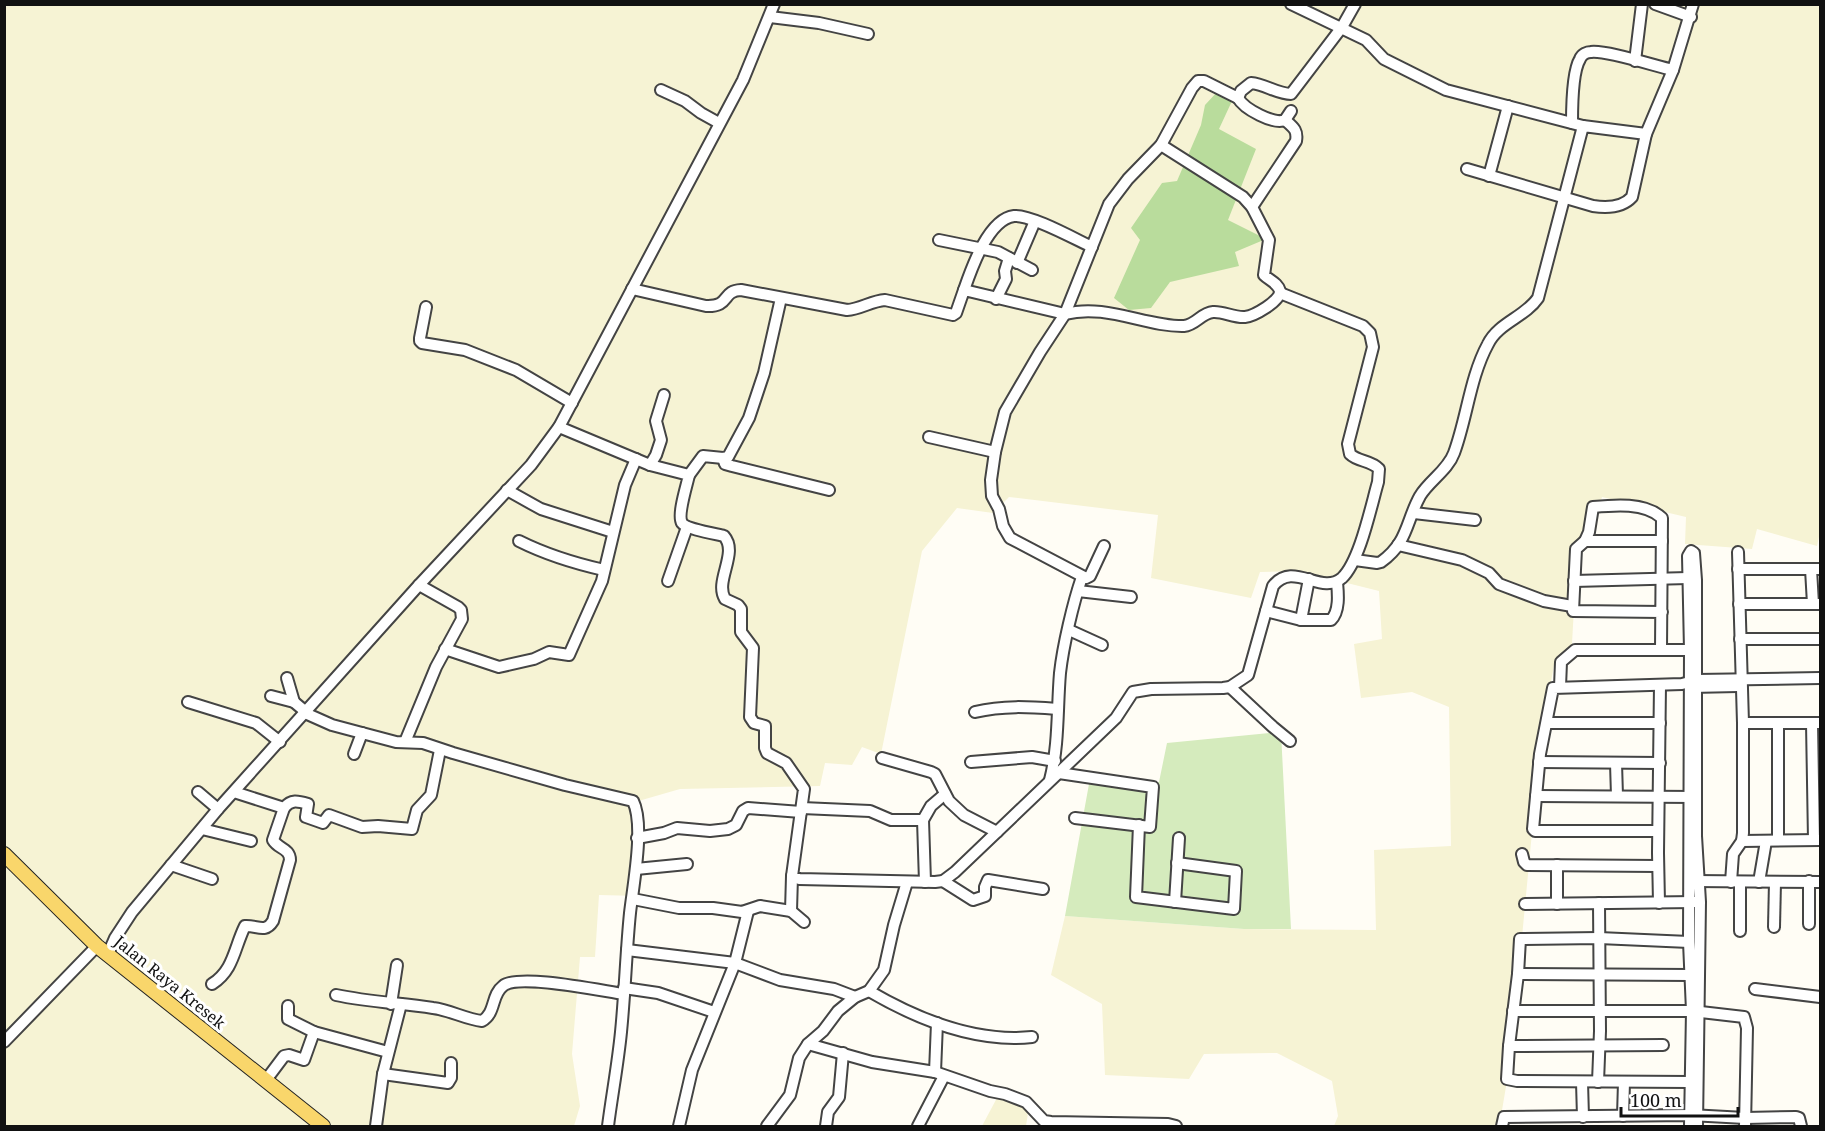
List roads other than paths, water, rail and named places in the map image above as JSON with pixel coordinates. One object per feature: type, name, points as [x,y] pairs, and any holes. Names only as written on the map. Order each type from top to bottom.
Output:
[{"type":"main road","name":"Jalan Raya Kresek","points":[[4,854],[103,950],[266,1080],[310,1122],[323,1126]]},
{"type":"street","points":[[4,1042],[115,938],[132,912],[217,808],[234,792],[274,737],[305,712],[531,465],[559,427],[743,80],[774,4]]},
{"type":"street","points":[[1291,4],[1342,27],[1369,42],[1384,59],[1446,90],[1577,125],[1646,134]]},
{"type":"street","points":[[1238,98],[1251,83],[1284,94],[1291,94],[1342,27],[1355,4]]},
{"type":"street","points":[[1635,61],[1642,4]]},
{"type":"street","points":[[1655,4],[1691,16]]},
{"type":"street","points":[[1467,169],[1593,206],[1605,207],[1627,202],[1634,192],[1646,134],[1673,70],[1693,4]]},
{"type":"street","points":[[770,17],[819,23],[868,34]]},
{"type":"street","points":[[1355,560],[1381,562],[1403,539],[1420,495],[1453,456],[1487,344],[1494,334],[1533,306],[1538,298],[1563,198],[1577,125],[1572,101],[1580,58],[1584,54],[1599,52],[1673,70]]},
{"type":"street","points":[[1104,546],[1090,576],[1082,577],[1010,538],[1002,526],[999,509],[992,495],[991,480],[1005,412],[1065,314],[1109,204],[1128,179],[1161,145],[1192,87],[1198,81],[1204,81],[1238,98],[1239,102],[1252,111],[1277,122],[1288,116],[1296,129],[1296,141],[1252,207]]},
{"type":"street","points":[[661,90],[685,101],[700,113],[719,123]]},
{"type":"street","points":[[1489,176],[1508,106]]},
{"type":"street","points":[[792,876],[799,879],[943,881],[956,872],[1116,718],[1133,692],[1230,687],[1248,675],[1273,585],[1278,579],[1287,575],[1329,583],[1337,582],[1355,560],[1378,482],[1378,469],[1375,464],[1354,458],[1350,454],[1348,444],[1373,347],[1370,333],[1363,326],[1280,293],[1276,284],[1264,275],[1269,240],[1252,207],[1244,197],[1161,145]]},
{"type":"street","points":[[632,289],[717,307],[734,291],[847,310],[885,300],[953,315],[956,313],[979,249],[1001,221],[1008,217],[1022,216],[1092,247]]},
{"type":"street","points":[[996,299],[1006,279],[1005,271],[1035,221]]},
{"type":"street","points":[[939,240],[998,252],[1032,270]]},
{"type":"street","points":[[964,291],[1065,314],[1118,313],[1185,326],[1192,324],[1206,313],[1214,312],[1244,317],[1256,314],[1278,298],[1280,293]]},
{"type":"street","points":[[781,298],[764,373],[749,418],[728,457],[704,456],[689,475],[680,515],[682,523],[687,527],[724,536],[728,540],[729,550],[722,592],[725,599],[738,605],[741,609],[741,632],[753,648],[750,717],[754,723],[765,726],[767,753],[786,763],[803,785],[790,911]]},
{"type":"street","points":[[426,307],[420,338],[422,344],[465,350],[516,370],[572,403]]},
{"type":"street","points":[[650,465],[661,440],[656,421],[664,395]]},
{"type":"street","points":[[559,427],[650,465],[689,475]]},
{"type":"street","points":[[929,437],[995,452]]},
{"type":"street","points":[[723,458],[726,464],[732,466],[829,490]]},
{"type":"street","points":[[446,649],[499,667],[534,659],[544,652],[569,655],[602,581],[625,485],[636,459]]},
{"type":"street","points":[[507,490],[541,509],[613,531]]},
{"type":"street","points":[[1661,649],[1662,612],[1662,518],[1650,510],[1635,506],[1593,507],[1589,532],[1585,541],[1576,549],[1572,606],[1574,612],[1662,612]]},
{"type":"street","points":[[1414,513],[1475,520]]},
{"type":"street","points":[[668,581],[687,527]]},
{"type":"street","points":[[519,541],[560,559],[604,570]]},
{"type":"street","points":[[1585,541],[1662,541]]},
{"type":"street","points":[[1398,545],[1462,561],[1489,573],[1499,584],[1544,601],[1572,606]]},
{"type":"street","points":[[1691,684],[1695,562],[1694,553],[1690,551],[1688,578],[1696,1011],[1694,1121]]},
{"type":"street","points":[[1738,552],[1743,723],[1742,841],[1733,854],[1740,931]]},
{"type":"street","points":[[1738,569],[1816,569],[1817,604],[1739,604]]},
{"type":"street","points":[[1054,777],[1060,671],[1082,577]]},
{"type":"street","points":[[1574,581],[1688,578]]},
{"type":"street","points":[[1301,620],[1309,579]]},
{"type":"street","points":[[1266,611],[1301,620],[1331,620],[1336,615],[1337,582]]},
{"type":"street","points":[[405,742],[446,649],[462,619],[461,610],[419,585]]},
{"type":"street","points":[[1078,591],[1131,597]]},
{"type":"street","points":[[1069,630],[1102,645]]},
{"type":"street","points":[[1740,639],[1821,639]]},
{"type":"street","points":[[1560,687],[1561,662],[1575,650],[1690,650]]},
{"type":"street","points":[[287,678],[294,702]]},
{"type":"street","points":[[1658,831],[1535,831],[1532,823],[1551,690],[1555,687],[1821,678]]},
{"type":"street","points":[[1742,682],[1821,684]]},
{"type":"street","points":[[1659,903],[1660,685]]},
{"type":"street","points":[[1230,687],[1290,741]]},
{"type":"street","points":[[271,696],[294,702],[305,712],[362,734],[396,742],[423,743],[440,750],[565,785],[633,801],[636,807],[636,869],[621,1033],[608,1126]]},
{"type":"street","points":[[188,702],[256,723],[274,737]]},
{"type":"street","points":[[975,712],[994,707],[1021,706],[1058,709]]},
{"type":"street","points":[[1546,723],[1660,723]]},
{"type":"street","points":[[1742,841],[1817,840],[1816,723],[1743,723]]},
{"type":"street","points":[[1759,882],[1772,840],[1778,723]]},
{"type":"street","points":[[354,754],[362,734]]},
{"type":"street","points":[[212,984],[222,977],[234,958],[245,926],[265,929],[273,921],[290,860],[286,849],[276,845],[273,840],[284,808],[296,801],[308,804],[306,817],[323,823],[330,815],[362,826],[412,829],[417,810],[431,795],[440,750]]},
{"type":"street","points":[[971,762],[1032,757],[1055,761]]},
{"type":"street","points":[[882,758],[935,774],[949,801],[964,815],[997,832]]},
{"type":"street","points":[[1539,762],[1659,763]]},
{"type":"street","points":[[1616,763],[1617,796]]},
{"type":"street","points":[[1054,777],[1153,787],[1150,827],[1075,818]]},
{"type":"street","points":[[234,792],[284,808]]},
{"type":"street","points":[[925,882],[923,820],[931,807],[945,794]]},
{"type":"street","points":[[201,795],[217,808]]},
{"type":"street","points":[[1536,796],[1693,797]]},
{"type":"street","points":[[637,838],[677,828],[710,831],[728,829],[736,825],[743,811],[748,808],[870,811],[891,820],[923,820]]},
{"type":"street","points":[[1139,825],[1136,897],[1234,909],[1236,871],[1177,863]]},
{"type":"street","points":[[202,829],[251,841]]},
{"type":"street","points":[[1175,902],[1179,838]]},
{"type":"street","points":[[1522,854],[1527,865],[1658,866]]},
{"type":"street","points":[[636,869],[687,864]]},
{"type":"street","points":[[171,865],[212,879]]},
{"type":"street","points":[[1557,865],[1557,904]]},
{"type":"street","points":[[943,881],[973,900],[985,896],[988,880],[1043,889]]},
{"type":"street","points":[[1695,881],[1815,882],[1809,924]]},
{"type":"street","points":[[767,1126],[790,1095],[799,1058],[808,1044],[823,1031],[838,1011],[868,991],[884,970],[907,882]]},
{"type":"street","points":[[1774,927],[1775,882]]},
{"type":"street","points":[[633,899],[690,909],[700,907],[741,912],[760,906],[790,911],[804,922]]},
{"type":"street","points":[[1525,904],[1695,902]]},
{"type":"street","points":[[1694,1121],[1690,1082],[1696,1011],[1689,942],[1695,902]]},
{"type":"street","points":[[1598,1082],[1599,903]]},
{"type":"street","points":[[679,1126],[692,1070],[735,963],[748,911]]},
{"type":"street","points":[[1689,942],[1599,938],[1520,939],[1507,1079],[1509,1081],[1690,1082]]},
{"type":"street","points":[[627,950],[735,963],[780,980],[834,989],[855,998]]},
{"type":"street","points":[[376,1126],[382,1074],[396,1004],[397,965]]},
{"type":"street","points":[[1518,974],[1691,975]]},
{"type":"street","points":[[336,995],[361,1001],[451,1011],[482,1021],[491,1013],[497,994],[503,985],[512,982],[548,982],[658,993],[714,1012]]},
{"type":"street","points":[[1755,989],[1821,997]]},
{"type":"street","points":[[868,991],[937,1023],[995,1038],[1032,1037]]},
{"type":"street","points":[[288,1006],[288,1019],[314,1032],[388,1052]]},
{"type":"street","points":[[1513,1011],[1696,1011],[1740,1015],[1746,1020],[1745,1122]]},
{"type":"street","points":[[918,1126],[939,1074],[937,1023]]},
{"type":"street","points":[[266,1080],[284,1056],[289,1055],[304,1060],[314,1032]]},
{"type":"street","points":[[808,1044],[872,1062],[939,1074],[1026,1102],[1044,1121],[1176,1126]]},
{"type":"street","points":[[1509,1046],[1663,1045]]},
{"type":"street","points":[[825,1126],[828,1112],[839,1097],[843,1053]]},
{"type":"street","points":[[382,1074],[448,1083],[451,1078],[451,1063]]},
{"type":"street","points":[[1582,1082],[1583,1117]]},
{"type":"street","points":[[1623,1116],[1624,1082]]},
{"type":"street","points":[[1502,1126],[1504,1117],[1583,1117],[1598,1122],[1623,1116],[1745,1122],[1796,1117],[1799,1118],[1801,1126]]}]
